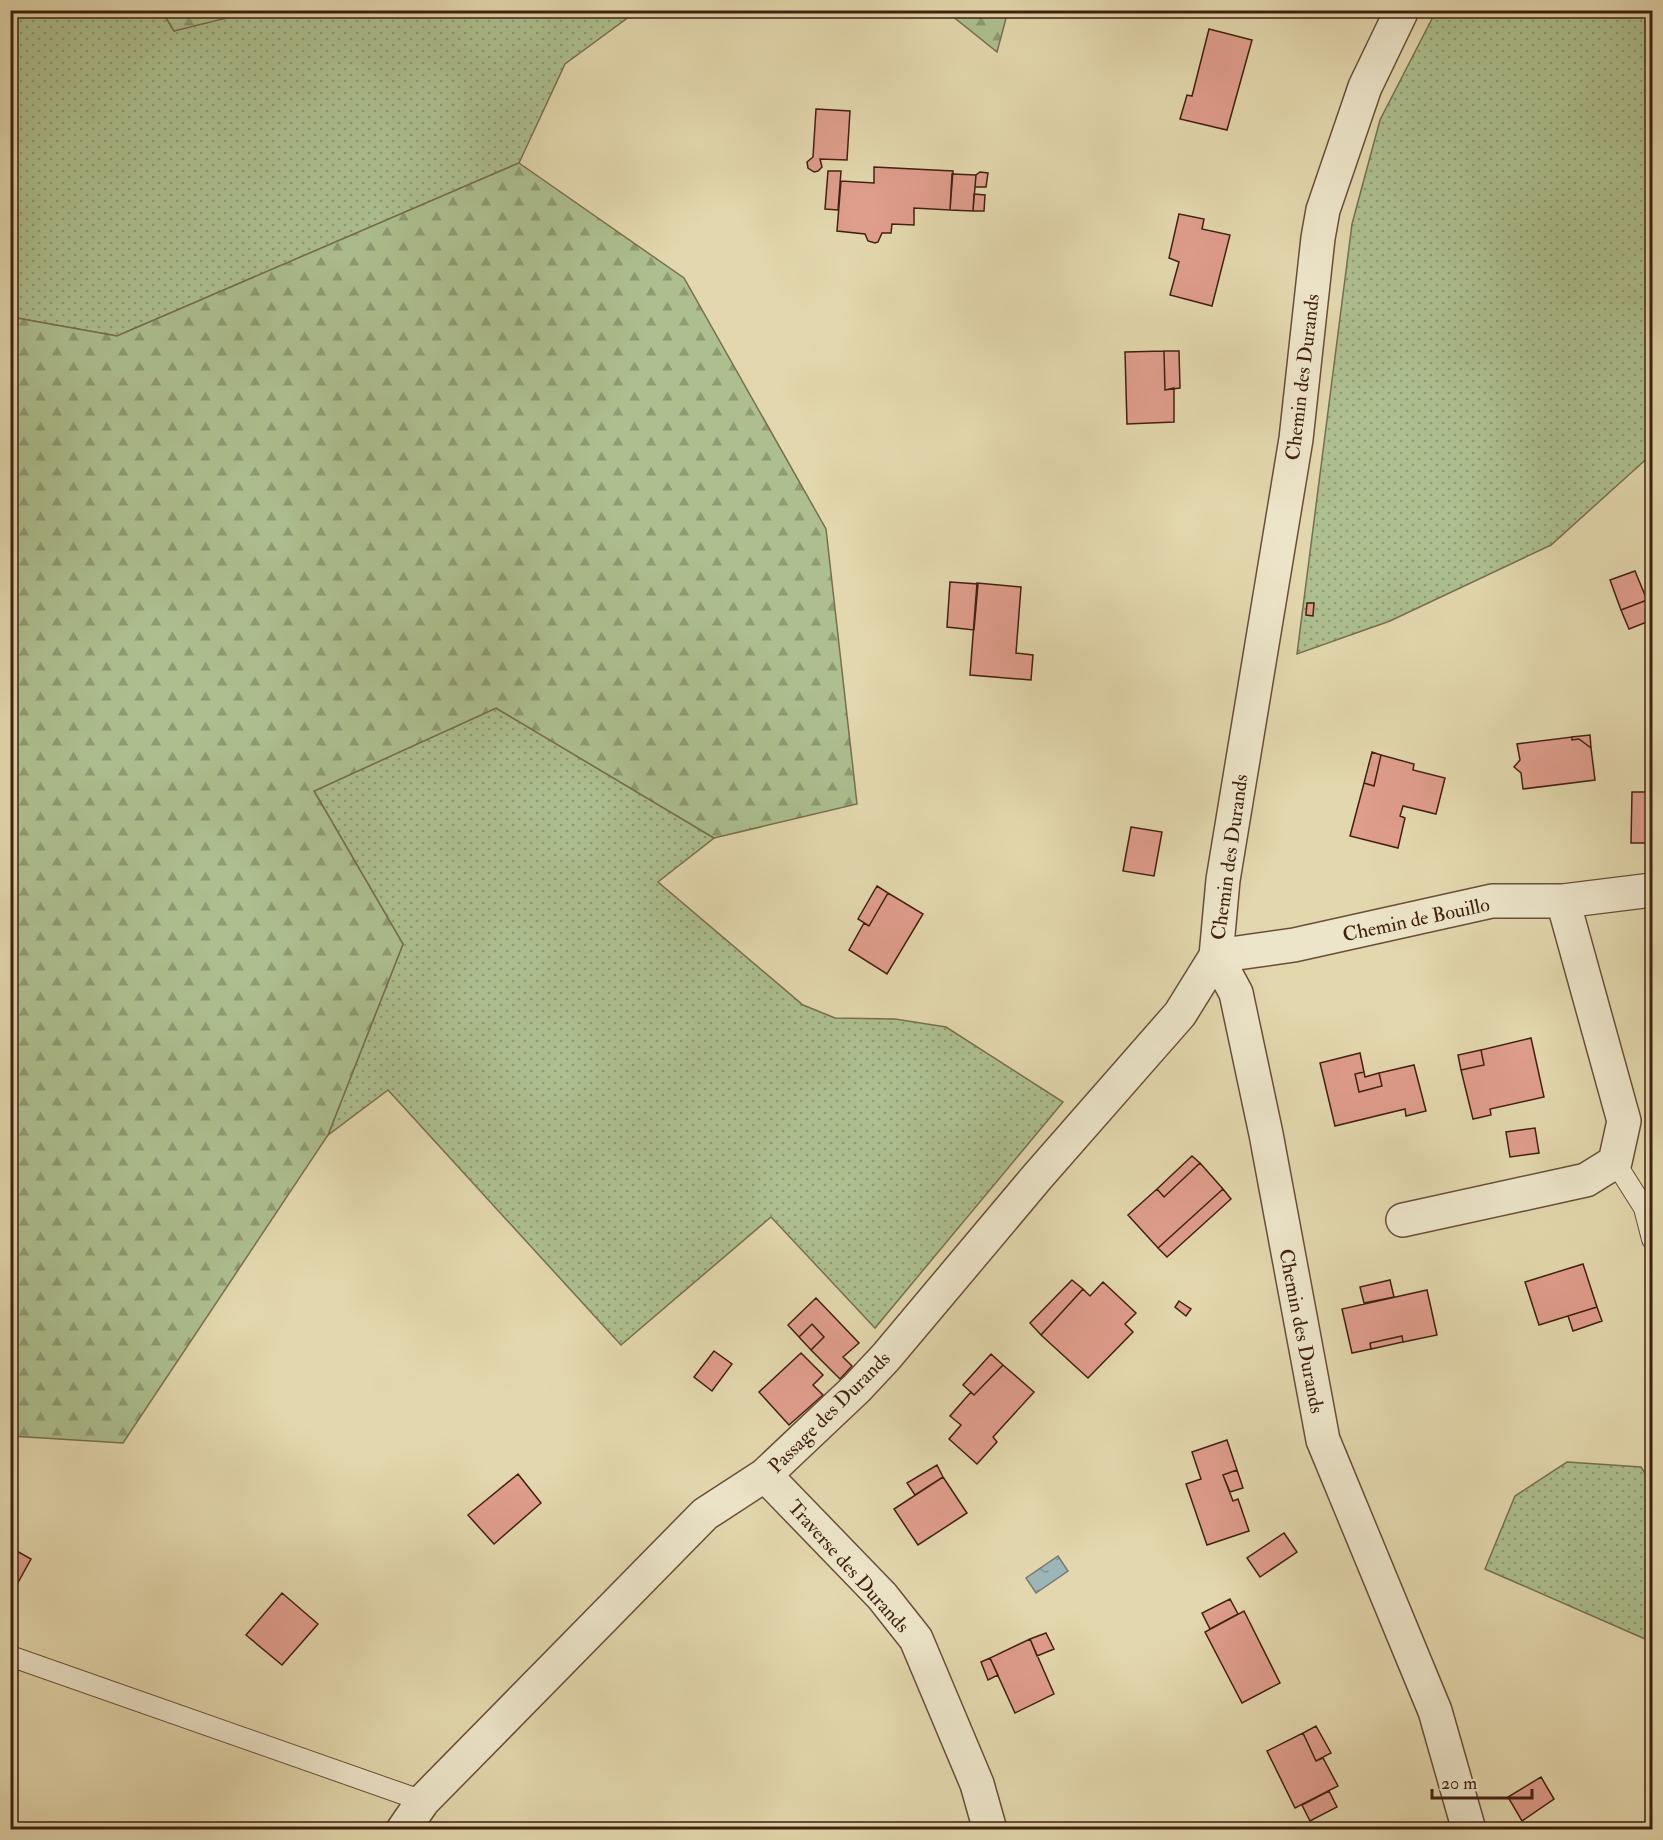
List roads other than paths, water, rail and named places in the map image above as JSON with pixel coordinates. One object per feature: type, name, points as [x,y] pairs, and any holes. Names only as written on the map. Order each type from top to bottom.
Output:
[{"type":"street","name":"Chemin des Durands","points":[[1402,10],[1365,87],[1323,210],[1296,439],[1223,880],[1216,956],[1236,993],[1266,1134],[1323,1440],[1435,1711],[1468,1830]]},
{"type":"street","name":"Chemin de Bouillo","points":[[1216,956],[1294,945],[1492,902],[1563,901],[1653,890]]},
{"type":"street","points":[[1403,1220],[1586,1180],[1615,1161],[1624,1121],[1563,901]]},
{"type":"street","name":"Passage des Durands","points":[[403,1830],[423,1801],[705,1515],[765,1475],[857,1388],[886,1357],[1038,1176],[1180,1014],[1216,956]]},
{"type":"street","name":"Traverse des Durands","points":[[765,1475],[882,1596],[916,1639],[977,1784],[990,1830]]},
{"type":"lane","points":[[1615,1161],[1644,1208],[1653,1239]]},
{"type":"lane","points":[[10,1656],[423,1801]]},
{"type":"water","points":[[1058,1556],[1068,1571],[1036,1593],[1026,1578]]}]
